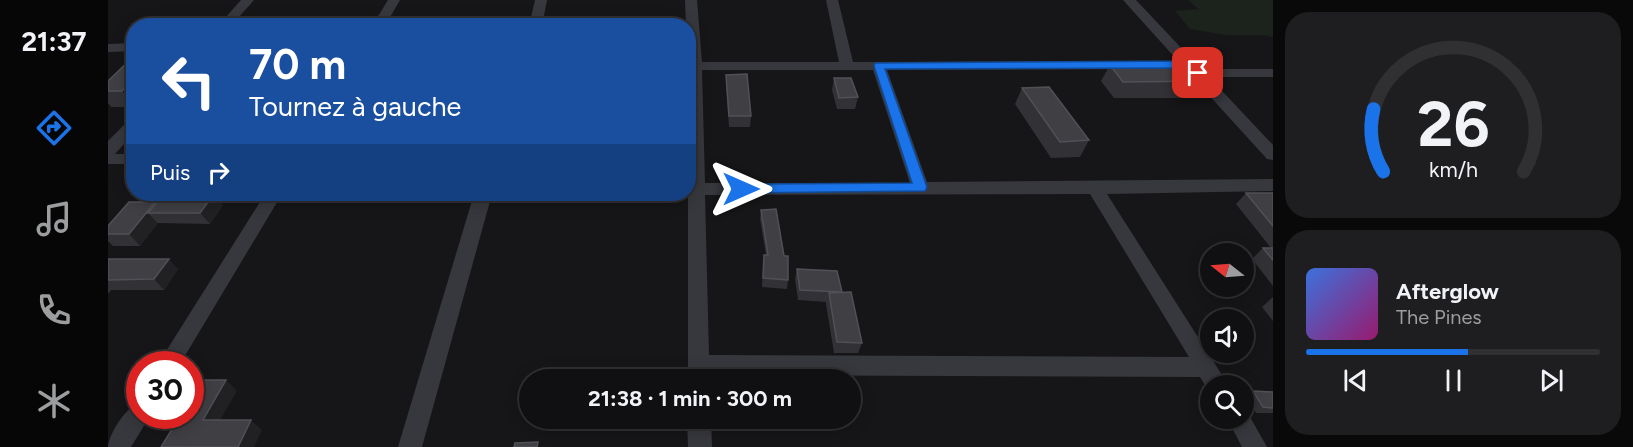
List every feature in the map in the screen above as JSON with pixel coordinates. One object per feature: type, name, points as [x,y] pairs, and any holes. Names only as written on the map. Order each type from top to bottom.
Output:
[{"type":"street","points":[[231,18],[248,0]]},
{"type":"street","points":[[383,18],[394,0]]},
{"type":"street","points":[[537,18],[541,0]]},
{"type":"street","points":[[691,0],[692,18]]},
{"type":"street","points":[[832,0],[847,66]]},
{"type":"street","points":[[1129,0],[1273,155]]},
{"type":"street","points":[[108,48],[126,47]]},
{"type":"street","points":[[696,66],[1194,69],[1273,73]]},
{"type":"street","points":[[879,66],[920,187]]},
{"type":"street","points":[[108,151],[126,132]]},
{"type":"street","points":[[108,159],[126,159]]},
{"type":"street","points":[[696,183],[699,369]]},
{"type":"street","points":[[697,189],[1273,185]]},
{"type":"street","points":[[1095,188],[1212,375]]},
{"type":"street","points":[[177,351],[269,201]]},
{"type":"street","points":[[410,447],[481,201]]},
{"type":"street","points":[[861,373],[1200,376]]},
{"type":"street","points":[[118,447],[129,429]]},
{"type":"street","points":[[699,429],[700,447]]},
{"type":"street","points":[[1244,429],[1255,447]]},
{"type":"shaded area","points":[[1188,0],[1273,0],[1273,37],[1226,35],[1190,29],[1175,11],[1198,9]]},
{"type":"building","points":[[126,64],[126,87],[122,91],[108,91],[108,81]]},
{"type":"building","points":[[1110,65],[1188,65],[1204,81],[1123,82]]},
{"type":"building","points":[[747,74],[751,116],[729,116],[726,75]]},
{"type":"building","points":[[834,78],[851,78],[858,97],[839,98]]},
{"type":"building","points":[[1049,87],[1089,140],[1060,142],[1022,88]]},
{"type":"building","points":[[1246,193],[1273,193],[1273,226]]},
{"type":"building","points":[[158,201],[209,201],[200,213],[148,213]]},
{"type":"building","points":[[129,202],[155,202],[129,234],[108,234],[108,226]]},
{"type":"building","points":[[776,209],[784,256],[788,256],[788,280],[763,278],[764,255],[768,255],[761,210]]},
{"type":"building","points":[[1263,248],[1273,248],[1273,260]]},
{"type":"building","points":[[108,259],[169,259],[154,279],[108,280]]},
{"type":"building","points":[[797,269],[837,271],[842,292],[800,290]]},
{"type":"building","points":[[851,292],[862,343],[837,342],[829,293]]},
{"type":"building","points":[[204,380],[226,380],[204,418]]},
{"type":"building","points":[[1254,391],[1273,392],[1273,408],[1263,407]]},
{"type":"building","points":[[204,420],[251,420],[238,447],[161,447],[172,429],[204,429]]},
{"type":"building","points":[[538,442],[537,447],[514,447],[515,443]]},
{"type":"route","points":[[741,189],[920,187],[879,66],[1190,64],[1198,73]]}]
